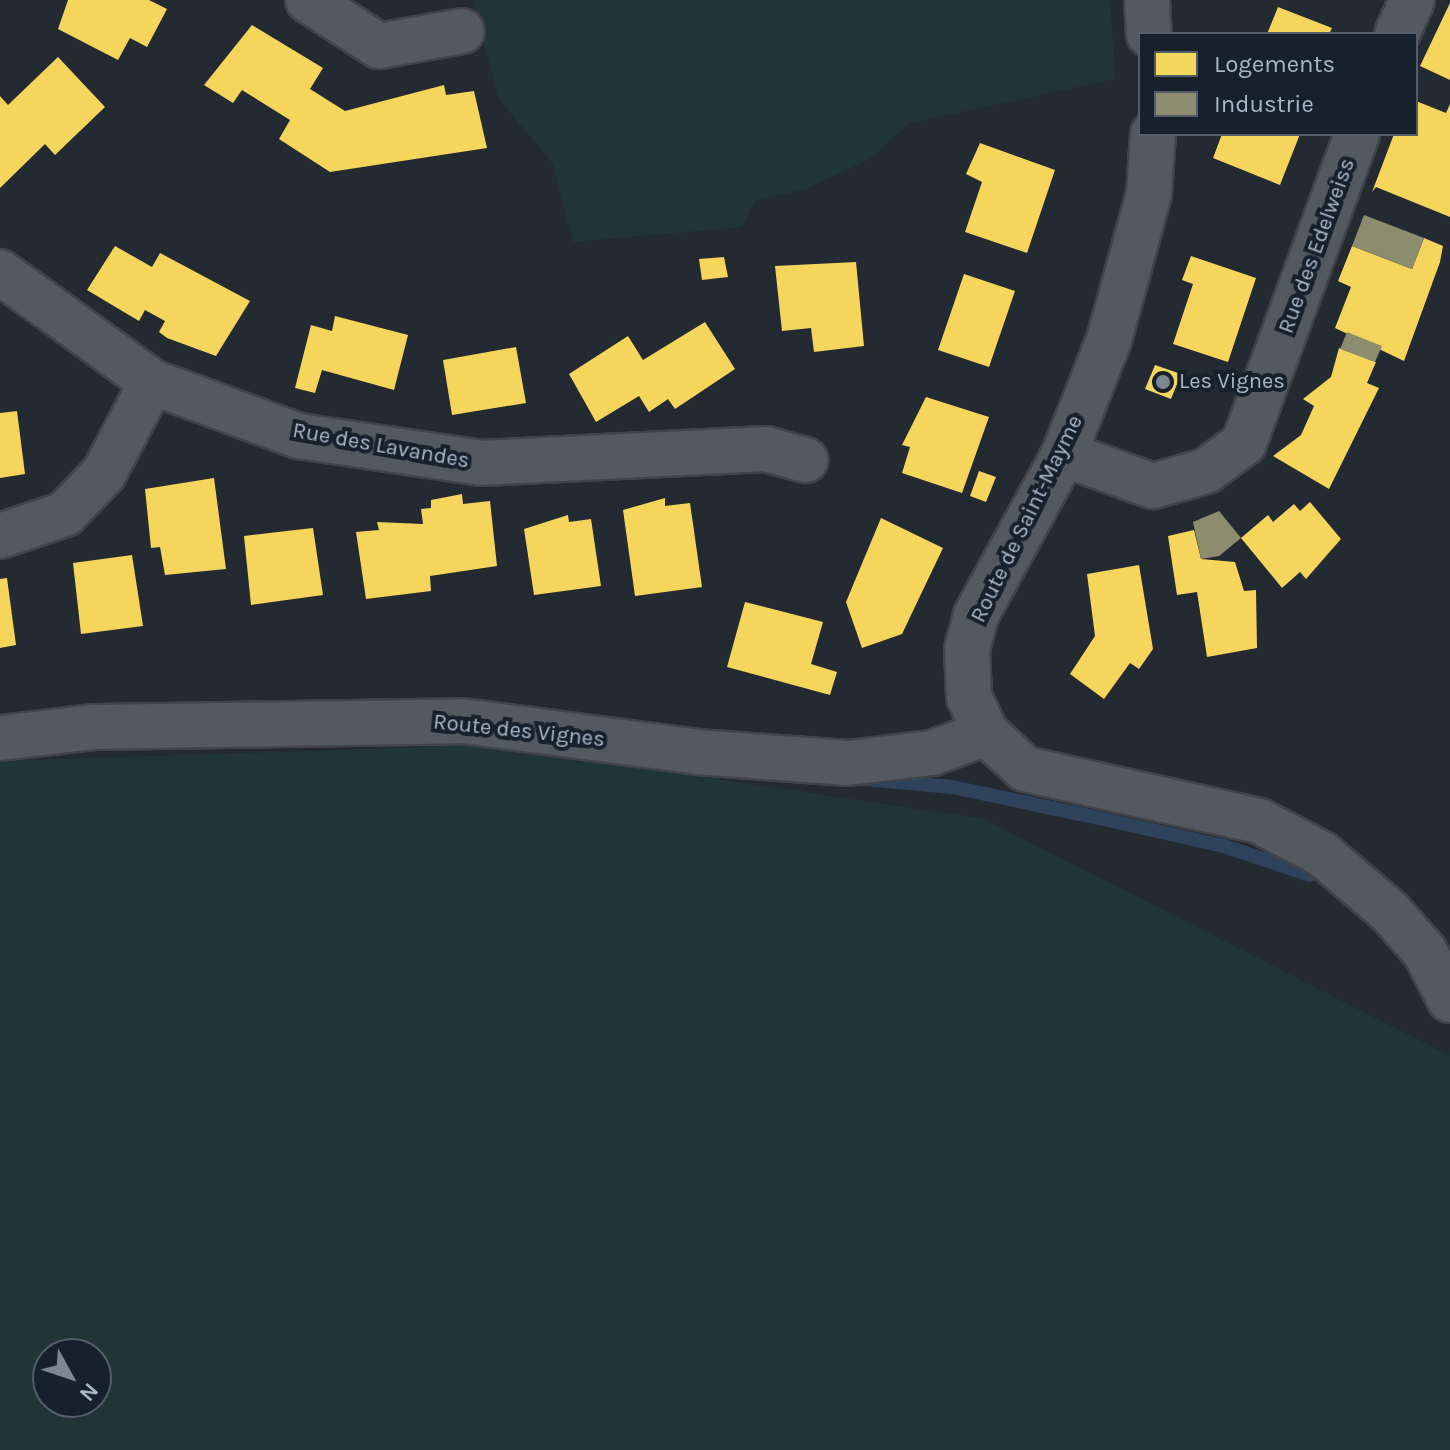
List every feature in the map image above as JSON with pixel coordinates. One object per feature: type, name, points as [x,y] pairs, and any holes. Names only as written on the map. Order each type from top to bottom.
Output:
[{"type":"street","points":[[308,0],[379,46],[462,31]]},
{"type":"street","points":[[1147,0],[1149,32]]},
{"type":"street","points":[[1398,32],[1412,0]]},
{"type":"street","name":"Route de Saint-Mayme","points":[[1153,136],[1135,253],[1064,454],[976,615],[967,649],[969,697],[986,733],[1025,769],[1259,821],[1322,854],[1416,942],[1450,1000]]},
{"type":"street","name":"Rue des Edelweiss","points":[[1064,454],[1153,486],[1206,471],[1244,443],[1356,136]]},
{"type":"street","name":"Rue des Lavandes","points":[[0,272],[152,382],[299,436],[481,463],[766,449],[805,460]]},
{"type":"street","points":[[0,536],[65,514],[104,473],[152,382]]},
{"type":"street","name":"Route des Vignes","points":[[0,738],[95,727],[463,721],[697,752],[848,763],[932,753],[986,733]]},
{"type":"green space","points":[[473,0],[1110,0],[1115,79],[910,123],[871,158],[809,188],[755,201],[742,227],[573,242],[553,164],[499,99]]},
{"type":"green space","points":[[489,745],[984,819],[1450,1056],[1450,1450],[0,1450],[0,761]]},
{"type":"building: Logements","points":[[68,0],[149,0],[167,9],[147,47],[130,38],[118,60],[58,29]]},
{"type":"building: Logements","points":[[1450,3],[1450,80],[1420,66]]},
{"type":"building: Logements","points":[[1278,7],[1332,28],[1330,32],[1268,32]]},
{"type":"building: Logements","points":[[252,25],[323,68],[310,89],[345,111],[444,85],[446,95],[474,91],[487,148],[330,172],[279,139],[290,120],[242,90],[233,103],[204,85]]},
{"type":"building: Logements","points":[[58,57],[105,107],[55,155],[45,144],[0,188],[0,96],[8,105]]},
{"type":"building: Logements","points":[[1418,102],[1446,113],[1450,104],[1450,217],[1376,187],[1372,192],[1393,136],[1418,136]]},
{"type":"building: Logements","points":[[1221,136],[1299,136],[1280,185],[1213,158]]},
{"type":"building: Logements","points":[[980,143],[1055,170],[1027,253],[965,232],[982,182],[966,174]]},
{"type":"building: Logements","points":[[1424,238],[1443,246],[1404,361],[1335,328],[1351,287],[1338,281],[1352,246],[1412,269]]},
{"type":"building: Logements","points":[[115,246],[152,267],[160,253],[250,301],[216,356],[167,338],[159,332],[165,321],[145,310],[139,321],[87,290]]},
{"type":"building: Logements","points":[[1191,256],[1256,278],[1228,362],[1173,344],[1193,284],[1182,280]]},
{"type":"building: Logements","points":[[724,257],[728,277],[702,280],[699,259]]},
{"type":"building: Logements","points":[[856,262],[864,346],[814,352],[811,328],[782,331],[775,266]]},
{"type":"building: Logements","points":[[964,274],[1015,291],[989,367],[938,350]]},
{"type":"building: Logements","points":[[335,316],[408,335],[394,390],[322,370],[315,393],[295,388],[311,325],[332,331]]},
{"type":"building: Logements","points":[[705,322],[735,369],[675,409],[668,399],[649,412],[639,396],[596,422],[569,374],[628,336],[643,360]]},
{"type":"building: Logements","points":[[516,347],[526,403],[452,415],[443,360]]},
{"type":"building: Logements","points":[[1339,348],[1376,362],[1367,383],[1379,388],[1329,489],[1273,456],[1301,435],[1314,406],[1303,399],[1331,377]]},
{"type":"building: Logements","name":"Les Vignes","points":[[1155,365],[1181,374],[1171,399],[1145,389]]},
{"type":"building: Logements","points":[[926,397],[989,417],[962,493],[902,473],[910,447],[902,445]]},
{"type":"building: Logements","points":[[17,411],[25,474],[0,478],[0,413]]},
{"type":"building: Logements","points":[[979,471],[996,477],[986,502],[970,496]]},
{"type":"building: Logements","points":[[214,478],[226,569],[165,575],[160,547],[151,548],[145,489]]},
{"type":"building: Logements","points":[[462,494],[463,504],[490,501],[497,566],[430,576],[431,591],[366,599],[356,532],[379,530],[377,522],[423,524],[421,509],[431,508],[431,500]]},
{"type":"building: Logements","points":[[665,498],[665,506],[690,503],[702,587],[635,596],[623,510]]},
{"type":"building: Logements","points":[[1310,502],[1341,539],[1306,579],[1300,572],[1282,588],[1241,538],[1268,515],[1273,522],[1294,504],[1300,511]]},
{"type":"building: Logements","points":[[568,515],[569,522],[591,519],[601,586],[534,595],[524,529]]},
{"type":"building: Logements","points":[[881,518],[943,548],[902,634],[862,648],[846,602]]},
{"type":"building: Logements","points":[[313,528],[323,595],[251,605],[244,536]]},
{"type":"building: Logements","points":[[1194,530],[1201,559],[1235,562],[1244,591],[1256,590],[1257,648],[1207,657],[1197,592],[1177,595],[1168,536]]},
{"type":"building: Logements","points":[[132,555],[143,626],[81,634],[73,563]]},
{"type":"building: Logements","points":[[1139,565],[1153,649],[1139,669],[1130,663],[1104,699],[1070,674],[1095,636],[1087,574]]},
{"type":"building: Logements","points":[[7,578],[16,645],[0,648],[0,579]]},
{"type":"building: Logements","points":[[745,602],[823,622],[811,664],[837,672],[830,695],[727,667]]},
{"type":"building: Industrie","points":[[1364,215],[1424,238],[1412,269],[1352,246]]},
{"type":"building: Industrie","points":[[1347,332],[1382,346],[1375,362],[1340,349]]},
{"type":"building: Industrie","points":[[1219,511],[1241,538],[1219,556],[1201,559],[1193,522]]},
{"type":"waterway","points":[[866,779],[952,787],[1085,815],[1224,846],[1310,875]]},
{"type":"place","name":"Les Vignes","points":[[1163,382]]}]
